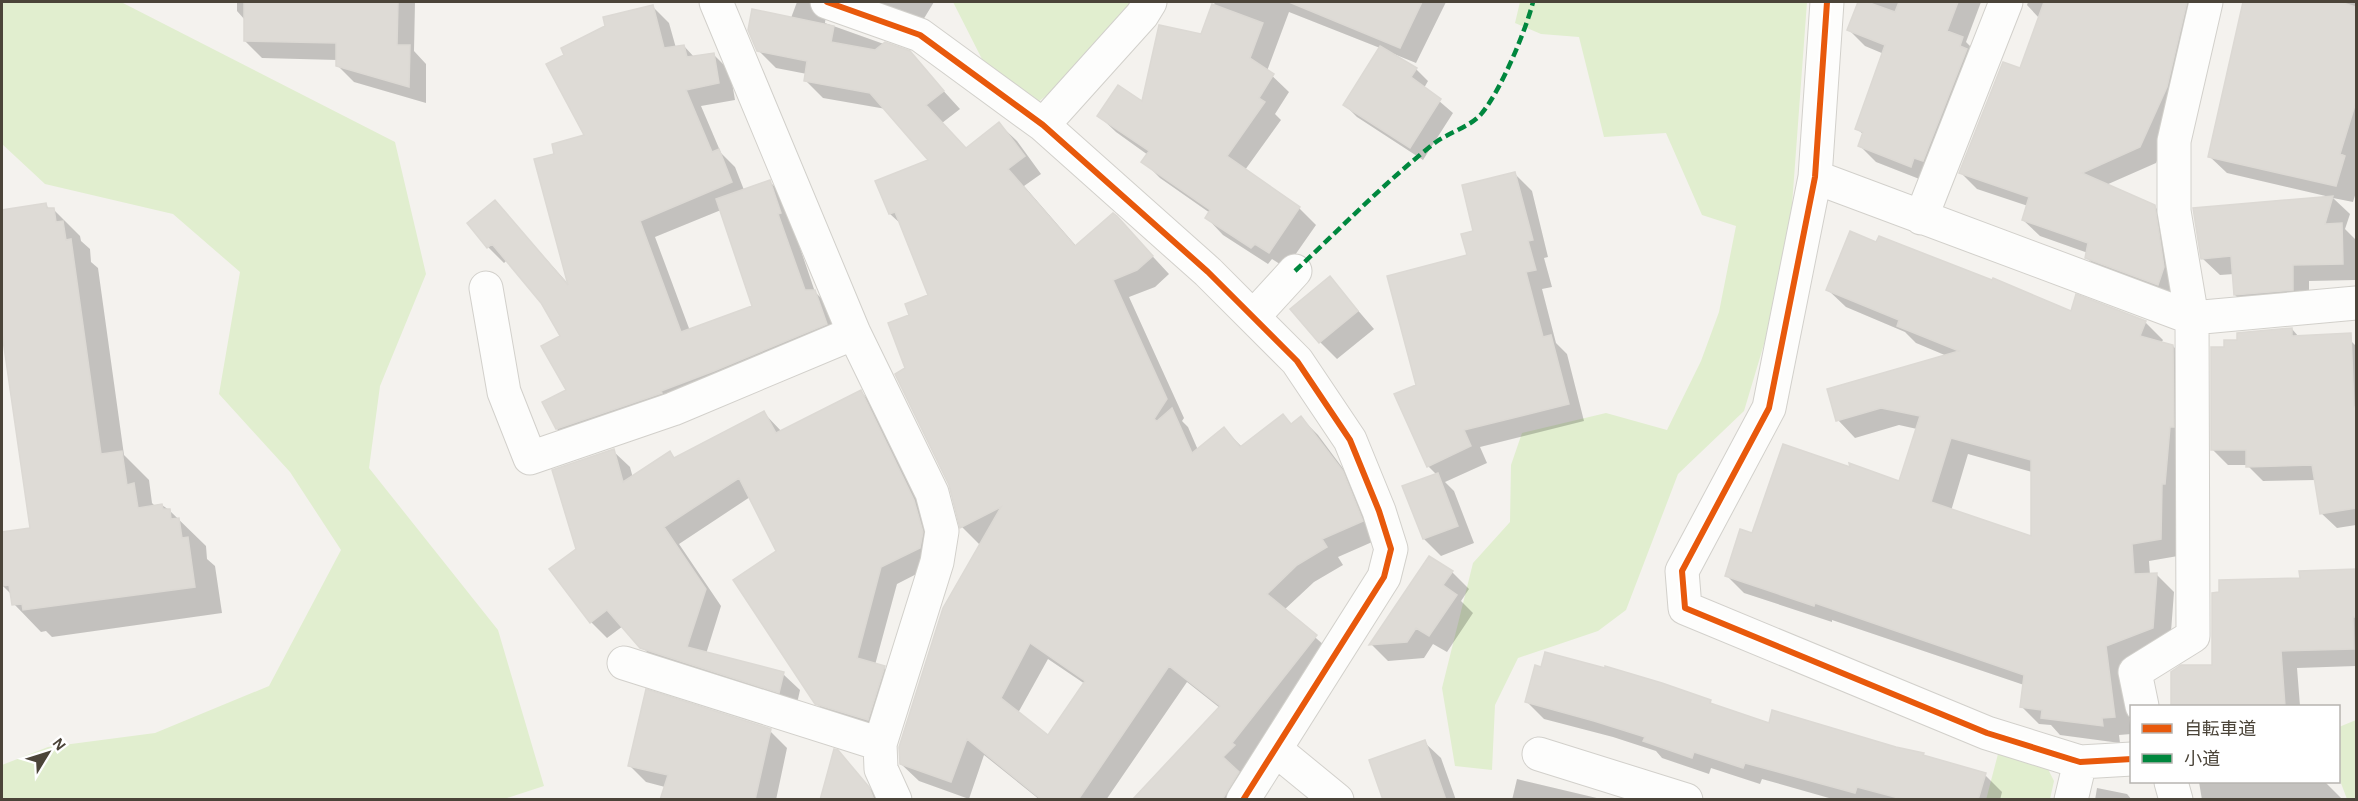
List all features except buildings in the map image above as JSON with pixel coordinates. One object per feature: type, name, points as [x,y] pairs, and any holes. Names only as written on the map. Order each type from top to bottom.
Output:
[{"type":"street","points":[[716,2],[855,333],[932,493],[942,531],[937,561],[880,744],[881,769],[895,800]]},
{"type":"street","points":[[827,2],[920,35],[1043,125],[1208,272],[1297,361],[1350,440],[1379,511],[1390,549],[1384,577],[1244,800]]},
{"type":"street","points":[[1043,125],[1142,15],[1150,2]]},
{"type":"street","points":[[1827,2],[1815,177],[1768,408],[1682,571],[1685,608],[1987,733],[2080,762],[2130,759]]},
{"type":"street","points":[[1921,218],[2006,2]]},
{"type":"street","points":[[2142,705],[2135,672],[2193,636],[2192,318],[2175,211],[2174,141],[2206,2]]},
{"type":"street","points":[[1815,177],[2192,318],[2356,303]]},
{"type":"street","points":[[1253,317],[1294,271]]},
{"type":"street","points":[[486,288],[504,392],[531,458],[673,409],[855,333]]},
{"type":"street","points":[[624,663],[880,744]]},
{"type":"street","points":[[1276,750],[1337,800]]},
{"type":"street","points":[[1539,754],[1686,800]]},
{"type":"street","points":[[2071,800],[2080,762]]},
{"type":"street","points":[[2170,783],[2176,800]]},
{"type":"green space","points":[[2,2],[121,2],[395,142],[426,274],[380,386],[369,468],[498,630],[544,786],[501,800],[2,799],[2,765],[48,747],[155,733],[269,686],[341,550],[290,472],[219,394],[240,272],[173,214],[45,184],[2,144]]},
{"type":"green space","points":[[953,2],[1132,2],[1087,64],[1038,102],[986,67]]},
{"type":"green space","points":[[1520,2],[1807,2],[1792,205],[1767,334],[1744,411],[1678,474],[1626,610],[1598,631],[1518,658],[1495,705],[1492,770],[1455,766],[1442,688],[1473,563],[1510,522],[1511,465],[1522,433],[1606,413],[1667,430],[1701,361],[1719,312],[1736,226],[1702,215],[1666,133],[1604,137],[1579,37],[1541,34],[1515,23]]},
{"type":"green space","points":[[2356,720],[2356,799],[2347,799],[2340,781],[2340,727]]},
{"type":"green space","points":[[1998,754],[2046,765],[2054,781],[2050,799],[1986,800]]},
{"type":"marked path","points":[[1295,271],[1417,157],[1436,142],[1478,118],[1497,90],[1512,59],[1533,2]]},
{"type":"cycle path","points":[[827,2],[920,35],[1043,125],[1208,272],[1297,361],[1350,440],[1379,511],[1391,549],[1384,577],[1243,800]]},
{"type":"cycle path","points":[[1827,2],[1815,177],[1769,408],[1682,571],[1685,608],[1987,733],[2080,762],[2130,759]]}]
